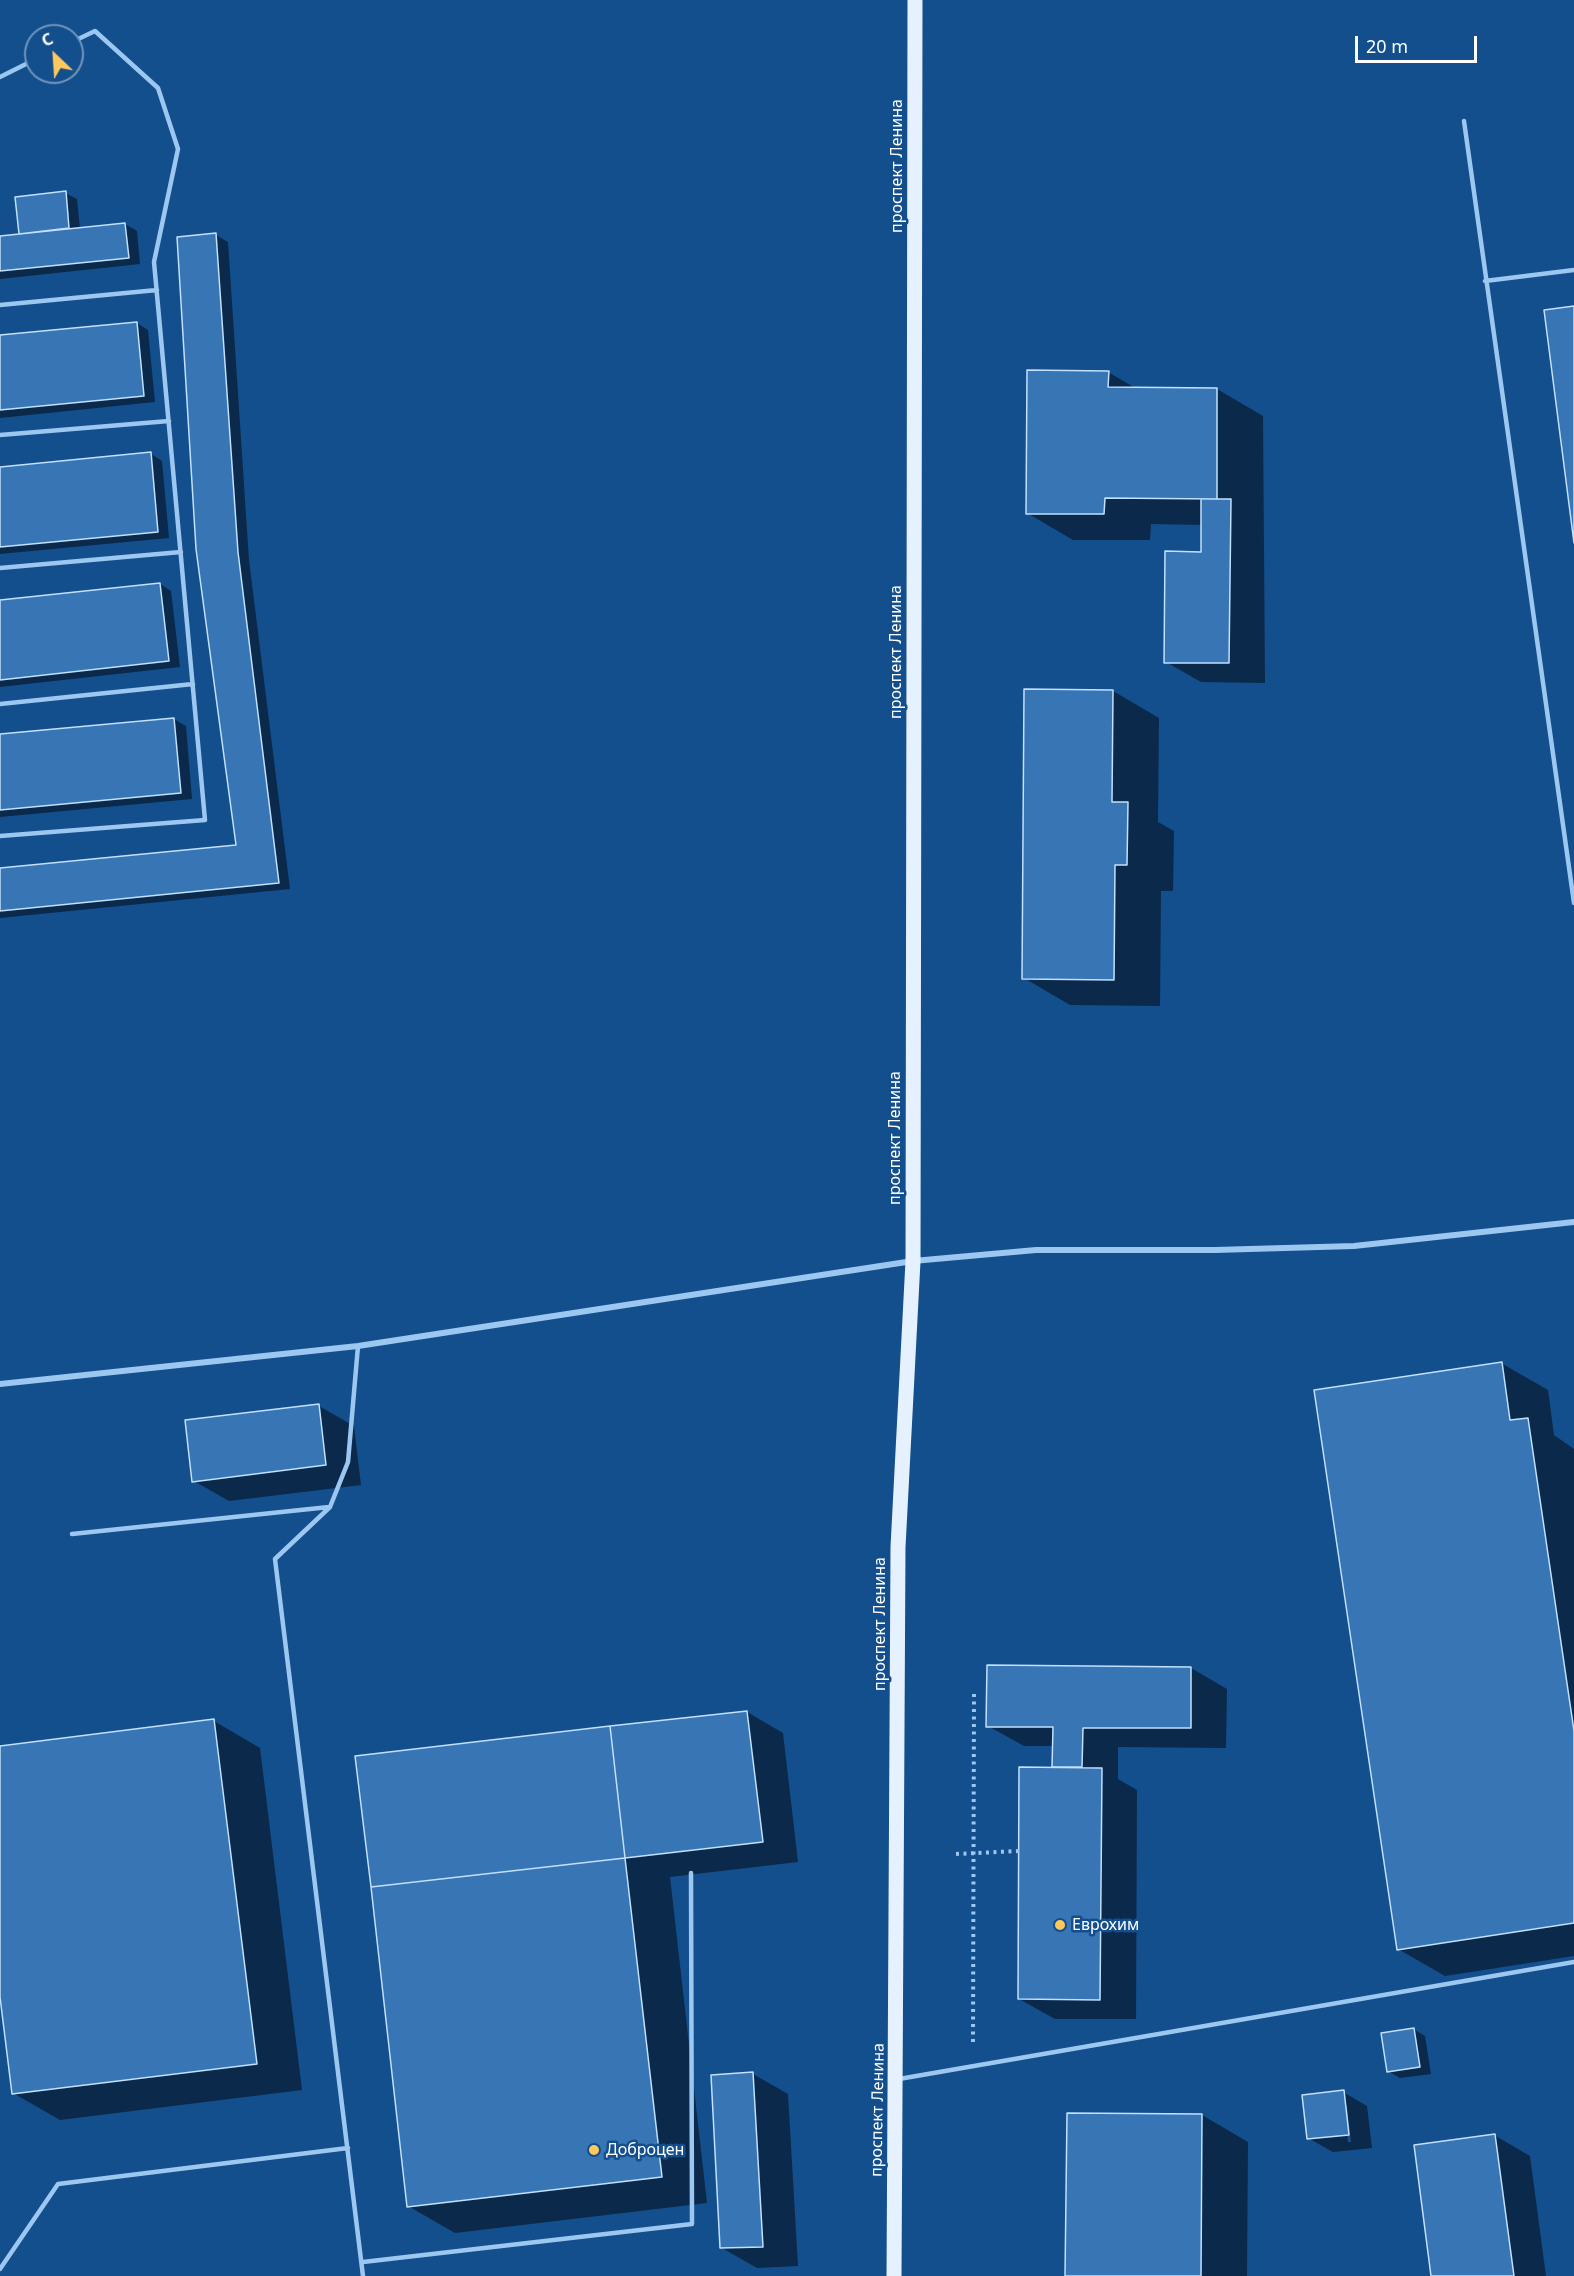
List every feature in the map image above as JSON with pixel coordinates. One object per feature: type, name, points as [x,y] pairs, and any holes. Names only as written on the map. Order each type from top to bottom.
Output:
[{"type":"main road","name":"проспект Ленина","points":[[894,2276],[897,2079],[898,1547],[913,1261],[915,0]]},
{"type":"street","points":[[0,1384],[358,1346],[913,1261],[1036,1250],[1215,1250],[1354,1246],[1574,1222]]},
{"type":"lane","points":[[0,836],[205,820],[154,262],[178,149],[158,88],[95,31],[84,36]]},
{"type":"lane","points":[[0,77],[24,66]]},
{"type":"lane","points":[[1464,121],[1574,903]]},
{"type":"lane","points":[[1485,281],[1574,270]]},
{"type":"lane","points":[[0,305],[157,290]]},
{"type":"lane","points":[[0,435],[169,421]]},
{"type":"lane","points":[[0,568],[180,552]]},
{"type":"lane","points":[[0,704],[193,684]]},
{"type":"lane","points":[[358,1346],[348,1462],[330,1507],[275,1559],[363,2276]]},
{"type":"lane","points":[[72,1534],[330,1507]]},
{"type":"lane","points":[[363,2262],[692,2224],[691,1873]]},
{"type":"lane","points":[[897,2079],[1574,1962]]},
{"type":"lane","points":[[0,2269],[58,2184],[348,2148]]},
{"type":"path","points":[[973,2066],[974,1692]]},
{"type":"path","points":[[956,1854],[1018,1851]]},
{"type":"building","points":[[66,191],[69,228],[19,234],[15,197]]},
{"type":"building","points":[[125,223],[129,258],[0,271],[0,236]]},
{"type":"building","points":[[216,233],[238,552],[279,883],[0,911],[0,868],[236,845],[196,549],[177,237]]},
{"type":"building","points":[[1574,306],[1574,543],[1544,310]]},
{"type":"building","points":[[137,322],[144,396],[0,410],[0,335]]},
{"type":"building","points":[[1027,370],[1109,371],[1108,387],[1217,388],[1217,499],[1105,498],[1104,514],[1026,514]]},
{"type":"building","points":[[151,452],[158,532],[0,547],[0,467]]},
{"type":"building","points":[[1201,499],[1231,499],[1229,663],[1164,663],[1165,551],[1201,552]]},
{"type":"building","points":[[160,583],[169,661],[0,680],[0,600]]},
{"type":"building","points":[[1024,689],[1113,690],[1112,802],[1128,802],[1127,865],[1115,865],[1114,980],[1022,979]]},
{"type":"building","points":[[174,718],[181,793],[0,810],[0,734]]},
{"type":"building","points":[[1502,1362],[1510,1420],[1528,1418],[1574,1731],[1574,1923],[1397,1950],[1314,1390]]},
{"type":"building","points":[[319,1404],[326,1465],[192,1482],[185,1420]]},
{"type":"building","points":[[987,1665],[1191,1667],[1191,1728],[1083,1728],[1082,1767],[1052,1767],[1053,1727],[986,1727]]},
{"type":"building","points":[[747,1711],[763,1842],[625,1858],[610,1726]]},
{"type":"building","points":[[214,1719],[257,2064],[12,2094],[0,1997],[0,1746]]},
{"type":"building","points":[[610,1726],[625,1858],[371,1887],[355,1756]]},
{"type":"building","name":"Еврохим","points":[[1019,1767],[1102,1768],[1100,2000],[1018,1999]]},
{"type":"building","points":[[625,1858],[662,2177],[407,2207],[371,1887]]},
{"type":"building","points":[[1414,2028],[1420,2067],[1387,2072],[1381,2033]]},
{"type":"building","points":[[753,2072],[763,2247],[720,2248],[711,2075]]},
{"type":"building","points":[[1344,2090],[1349,2135],[1307,2139],[1302,2095]]},
{"type":"building","points":[[1067,2113],[1202,2114],[1201,2276],[1065,2276]]},
{"type":"building","points":[[1495,2134],[1514,2276],[1431,2276],[1414,2145]]},
{"type":"place","name":"Еврохим","points":[[1060,1925]]},
{"type":"place","name":"Доброцен","points":[[594,2150]]}]
